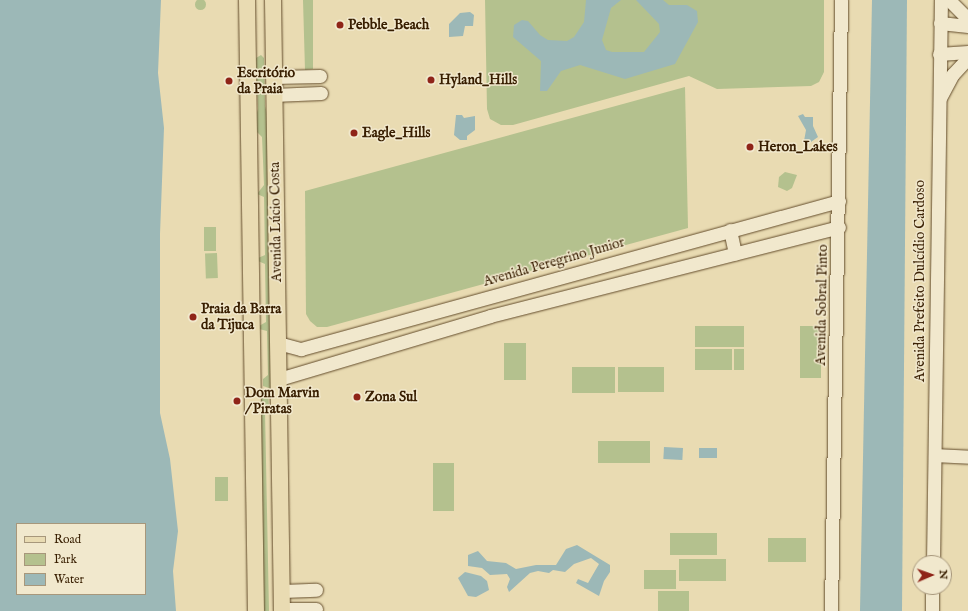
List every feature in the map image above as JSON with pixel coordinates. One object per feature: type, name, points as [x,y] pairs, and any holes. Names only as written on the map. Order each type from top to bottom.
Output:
[{"type":"main road","name":"Avenida Lúcio Costa","points":[[247,0],[256,611]]},
{"type":"main road","name":"Avenida Lúcio Costa","points":[[272,0],[282,610]]},
{"type":"main road","points":[[248,102],[253,56],[258,51],[268,55],[273,77]]},
{"type":"street","name":"Avenida Sobral Pinto","points":[[831,611],[839,227],[841,0]]},
{"type":"street","name":"Avenida Prefeito Dulcídio Cardoso","points":[[933,555],[938,103],[941,0]]},
{"type":"street","points":[[949,0],[968,19]]},
{"type":"street","points":[[940,23],[968,26]]},
{"type":"street","points":[[939,54],[968,52]]},
{"type":"street","points":[[938,103],[953,74],[968,58]]},
{"type":"street","points":[[273,77],[320,76]]},
{"type":"street","points":[[273,95],[321,93]]},
{"type":"street","name":"Avenida Peregrino Junior","points":[[278,343],[301,350],[595,266],[839,201]]},
{"type":"street","points":[[279,379],[490,316],[839,227]]},
{"type":"street","points":[[730,230],[735,253]]},
{"type":"street","points":[[595,266],[600,288]]},
{"type":"street","points":[[935,455],[968,457]]},
{"type":"street","points":[[282,590],[316,590]]},
{"type":"street","points":[[932,595],[932,611]]},
{"type":"street","points":[[282,610],[316,609]]},
{"type":"green space","points":[[198,-1],[202,-1],[206,4],[204,8],[200,10],[196,8],[194,4]]},
{"type":"green space","points":[[303,0],[313,0],[313,69],[305,70]]},
{"type":"green space","points":[[485,0],[824,0],[824,72],[819,82],[811,86],[717,89],[689,76],[513,125],[501,125],[490,119],[487,109]]},
{"type":"green space","points":[[261,55],[264,58],[265,106],[269,120],[273,387],[269,388],[263,386],[263,379],[268,375],[267,331],[259,329],[259,326],[266,322],[265,264],[258,261],[258,258],[265,255],[264,197],[257,194],[264,185],[262,137],[256,131],[254,122],[258,109],[256,58]]},
{"type":"green space","points":[[685,87],[688,228],[327,327],[317,327],[310,321],[306,314],[305,191]]},
{"type":"green space","points":[[785,172],[797,175],[792,188],[787,191],[778,187],[779,177]]},
{"type":"green space","points":[[204,227],[216,227],[216,251],[204,251]]},
{"type":"green space","points":[[205,253],[217,253],[218,278],[206,278]]},
{"type":"green space","points":[[695,326],[744,326],[744,347],[695,347]]},
{"type":"green space","points":[[800,326],[821,326],[821,378],[800,378]]},
{"type":"green space","points":[[504,343],[526,343],[526,380],[504,380]]},
{"type":"green space","points":[[695,349],[732,349],[732,370],[695,370]]},
{"type":"green space","points":[[734,349],[744,349],[744,370],[734,370]]},
{"type":"green space","points":[[572,367],[615,367],[615,393],[572,393]]},
{"type":"green space","points":[[618,367],[664,367],[664,392],[618,392]]},
{"type":"green space","points":[[268,394],[269,407],[265,411],[269,611],[262,611],[258,395]]},
{"type":"green space","points":[[598,441],[650,441],[650,463],[598,463]]},
{"type":"green space","points":[[433,463],[454,463],[454,511],[433,511]]},
{"type":"green space","points":[[215,477],[228,477],[228,501],[215,501]]},
{"type":"green space","points":[[670,533],[717,533],[717,555],[670,555]]},
{"type":"green space","points":[[768,538],[806,538],[806,562],[768,562]]},
{"type":"green space","points":[[679,559],[726,559],[726,581],[679,581]]},
{"type":"green space","points":[[644,570],[676,570],[676,589],[644,589]]},
{"type":"green space","points":[[658,591],[689,591],[689,611],[658,611]]},
{"type":"water","points":[[0,0],[161,0],[158,73],[164,128],[160,234],[160,413],[170,459],[178,531],[173,571],[176,611],[0,611]]},
{"type":"water","points":[[586,0],[621,0],[611,8],[602,40],[606,50],[612,52],[644,52],[660,32],[659,24],[636,0],[663,0],[669,5],[687,5],[697,11],[698,22],[675,64],[625,79],[580,65],[561,71],[547,91],[540,91],[541,61],[513,37],[514,25],[522,20],[528,21],[540,35],[548,40],[567,41],[574,37],[584,22]]},
{"type":"water","points":[[872,0],[907,0],[902,611],[860,611]]},
{"type":"water","points":[[470,12],[474,15],[473,26],[465,26],[463,36],[449,37],[449,24],[460,13]]},
{"type":"water","points":[[803,114],[805,117],[813,117],[813,126],[818,137],[808,144],[804,141],[806,130],[798,116]]},
{"type":"water","points":[[456,115],[462,115],[464,118],[475,116],[475,130],[467,136],[467,140],[460,140],[454,135]]},
{"type":"water","points":[[664,447],[683,448],[682,460],[663,459]]},
{"type":"water","points":[[699,448],[717,448],[717,458],[699,458]]},
{"type":"water","points":[[577,545],[610,565],[610,572],[604,581],[599,596],[576,583],[578,579],[588,583],[599,564],[591,558],[574,564],[565,572],[553,570],[549,573],[538,571],[530,573],[509,592],[507,587],[510,579],[507,574],[490,575],[482,568],[468,566],[468,555],[478,551],[487,561],[506,563],[516,569],[536,565],[556,565],[566,549]]},
{"type":"water","points":[[465,572],[481,576],[487,581],[489,590],[476,597],[468,596],[458,578]]},
{"type":"place","name":"Pebble_Beach","points":[[340,25]]},
{"type":"place","name":"Hyland_Hills","points":[[431,80]]},
{"type":"place","name":"Escritório da Praia","points":[[229,81]]},
{"type":"place","name":"Eagle_Hills","points":[[354,133]]},
{"type":"place","name":"Heron_Lakes","points":[[750,147]]},
{"type":"place","name":"Praia da Barra da Tijuca","points":[[193,317]]},
{"type":"place","name":"Zona Sul","points":[[357,397]]},
{"type":"place","name":"Dom Marvin / Piratas","points":[[237,401]]}]
